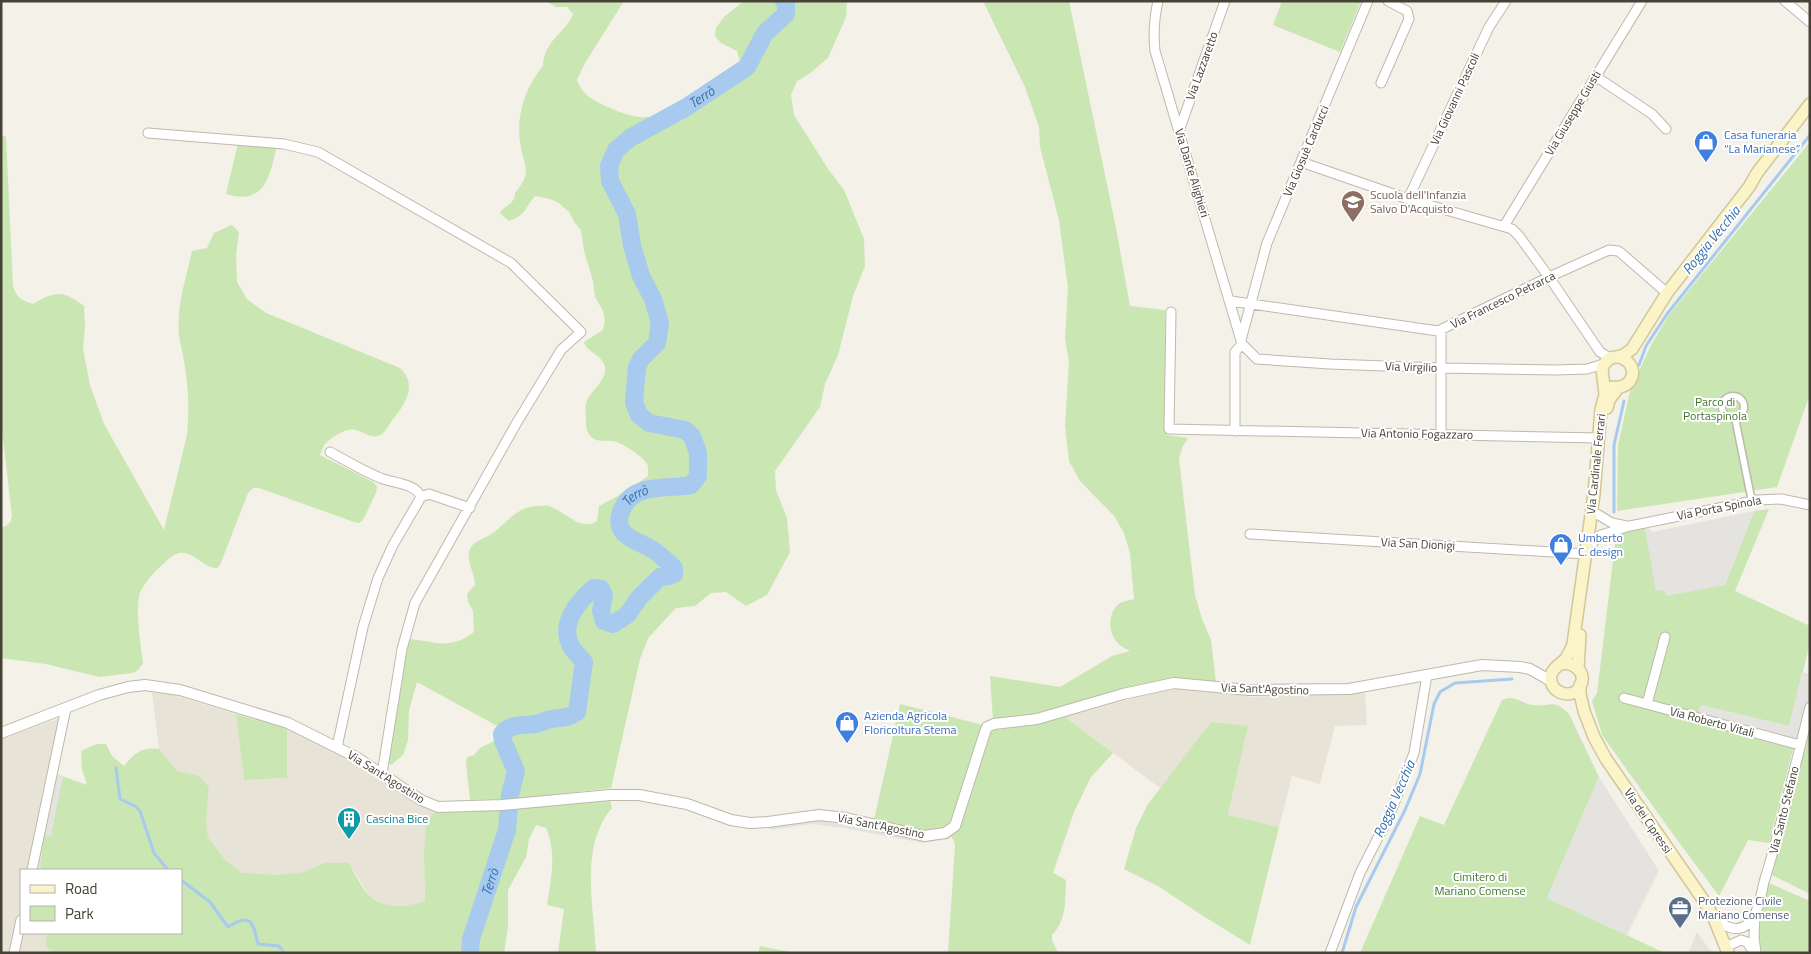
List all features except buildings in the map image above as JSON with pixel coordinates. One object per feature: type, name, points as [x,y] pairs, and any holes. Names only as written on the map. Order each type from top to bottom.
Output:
[{"type":"main road","points":[[1632,349],[1631,366],[1633,372],[1631,380],[1626,385],[1618,388],[1609,386],[1603,378],[1602,369],[1611,360],[1626,354],[1632,349],[1667,293],[1810,104]]},
{"type":"main road","points":[[1749,187],[1762,176],[1810,114]]},
{"type":"main road","points":[[1611,360],[1625,359],[1631,366]]},
{"type":"main road","name":"Via Cardinale Ferrari","points":[[1558,666],[1566,658],[1573,644],[1594,494],[1601,409],[1605,394],[1603,378]]},
{"type":"main road","name":"Via Cardinale Ferrari","points":[[1578,669],[1580,640],[1597,514],[1607,406],[1618,388]]},
{"type":"main road","points":[[1570,664],[1578,669],[1582,678],[1580,685],[1575,691],[1563,694],[1555,689],[1551,681],[1552,672],[1558,666],[1570,664]]},
{"type":"main road","name":"Via dei Cipressi","points":[[1580,685],[1582,706],[1606,759],[1713,916],[1728,952]]},
{"type":"main road","name":"Via dei Cipressi","points":[[1563,694],[1577,707],[1590,738],[1607,769],[1705,915],[1721,953]]},
{"type":"street","name":"Via Dante Alighieri","points":[[1158,1],[1153,20],[1155,51],[1242,342]]},
{"type":"street","name":"Via Lazzaretto","points":[[1179,132],[1225,1]]},
{"type":"street","name":"Via Giosuè Carducci","points":[[1242,342],[1250,304],[1267,243],[1368,1]]},
{"type":"street","points":[[1381,83],[1409,19],[1407,11],[1388,1]]},
{"type":"street","name":"Via Giovanni Pascoli","points":[[1408,199],[1489,27],[1506,1]]},
{"type":"street","name":"Via Giuseppe Giusti","points":[[1504,226],[1642,1]]},
{"type":"street","points":[[1785,1],[1810,22]]},
{"type":"street","points":[[1596,76],[1652,114],[1666,129]]},
{"type":"street","points":[[148,133],[284,144],[318,152],[511,263],[581,332],[561,350],[516,424],[415,603],[402,649],[382,774]]},
{"type":"street","points":[[1302,162],[1408,199],[1512,229],[1549,277],[1600,352],[1611,360]]},
{"type":"street","name":"Via Francesco Petrarca","points":[[1231,301],[1434,331],[1441,330],[1605,251],[1614,250],[1621,253],[1667,293]]},
{"type":"street","name":"Via Antonio Fogazzaro","points":[[1171,312],[1169,429],[1598,438]]},
{"type":"street","points":[[1441,330],[1441,434]]},
{"type":"street","points":[[1234,431],[1235,352],[1242,342]]},
{"type":"street","name":"Via Virgilio","points":[[1242,342],[1257,359],[1330,364],[1441,368],[1587,368],[1611,360]]},
{"type":"street","points":[[1587,368],[1603,378]]},
{"type":"street","points":[[1736,418],[1752,502]]},
{"type":"street","points":[[330,452],[382,479],[414,488],[421,497]]},
{"type":"street","points":[[337,747],[363,627],[378,578],[394,545],[421,497],[429,494],[470,508]]},
{"type":"street","name":"Via Porta Spinola","points":[[1593,542],[1602,535],[1630,526],[1752,502],[1776,499],[1810,505]]},
{"type":"street","name":"Via Porta Spinola","points":[[1597,514],[1612,523],[1630,526]]},
{"type":"street","name":"Via San Dionigi","points":[[1250,534],[1586,554]]},
{"type":"street","points":[[1647,704],[1665,637]]},
{"type":"street","name":"Via Sant'Agostino","points":[[1,733],[99,695],[128,687],[145,685],[180,690],[288,723],[356,756],[421,800],[438,806],[527,804],[610,795],[639,795],[687,804],[731,820],[750,823],[819,815],[846,818],[924,836],[945,833],[955,826],[985,732],[987,727],[994,724],[1037,719],[1123,694],[1168,684],[1249,690],[1349,689],[1482,665],[1505,665],[1530,669]]},
{"type":"street","points":[[1530,669],[1558,666]]},
{"type":"street","points":[[1530,669],[1551,681]]},
{"type":"street","points":[[1330,953],[1360,873],[1390,814],[1414,752],[1427,676]]},
{"type":"street","name":"Via Roberto Vitali","points":[[1624,698],[1800,745]]},
{"type":"street","points":[[32,869],[66,708]]},
{"type":"street","name":"Via Santo Stefano","points":[[1755,953],[1756,912],[1770,865],[1810,708]]},
{"type":"street","points":[[1713,916],[1725,926],[1736,929],[1746,925],[1756,912]]},
{"type":"street","points":[[14,953],[20,925]]},
{"type":"street","points":[[1728,952],[1730,945],[1741,940],[1747,942],[1755,953]]},
{"type":"shaded area","points":[[1754,511],[1725,585],[1666,596],[1664,589],[1656,591],[1644,523],[1652,532]]},
{"type":"shaded area","points":[[1802,672],[1810,674],[1810,707],[1800,745],[1697,718],[1700,705],[1789,726]]},
{"type":"shaded area","points":[[1169,688],[1236,692],[1249,697],[1365,692],[1367,725],[1335,726],[1320,784],[1292,776],[1279,827],[1228,815],[1248,726],[1179,765],[1160,788],[1065,717]]},
{"type":"shaded area","points":[[152,693],[170,694],[236,714],[244,780],[287,778],[287,729],[321,743],[436,809],[424,855],[425,901],[414,905],[390,906],[370,897],[349,863],[325,863],[303,872],[277,875],[242,874],[225,860],[208,837],[206,819],[209,787],[199,776],[177,771],[159,749]]},
{"type":"shaded area","points":[[70,714],[56,774],[40,869],[20,869],[20,934],[47,934],[45,946],[55,953],[1,953],[1,739]]},
{"type":"shaded area","points":[[56,774],[63,776],[51,836],[44,835]]},
{"type":"shaded area","points":[[1599,777],[1659,871],[1627,935],[1547,898]]},
{"type":"shaded area","points":[[819,819],[948,836],[950,839],[923,843],[813,824],[770,830],[769,825]]},
{"type":"shaded area","points":[[1697,932],[1712,953],[1688,953]]},
{"type":"green space","points":[[545,1],[624,1],[585,63],[577,80],[585,94],[593,100],[622,113],[648,117],[658,115],[682,103],[740,62],[737,51],[721,43],[715,36],[716,28],[724,17],[744,1],[847,1],[846,17],[828,58],[809,74],[797,81],[791,95],[794,115],[828,169],[844,190],[864,239],[865,266],[853,296],[838,355],[825,384],[820,407],[775,471],[776,490],[787,518],[790,552],[767,595],[746,606],[726,592],[711,593],[695,606],[676,608],[648,638],[640,659],[611,788],[526,798],[470,800],[467,757],[474,755],[480,748],[496,740],[499,727],[417,682],[409,710],[408,740],[403,755],[391,765],[380,758],[410,639],[450,643],[465,638],[474,632],[473,611],[468,602],[467,594],[475,585],[469,560],[470,548],[493,533],[518,512],[530,507],[548,506],[573,520],[591,524],[597,521],[599,506],[648,476],[647,464],[637,454],[617,442],[594,439],[587,429],[586,404],[601,382],[605,367],[604,363],[588,349],[584,342],[603,330],[605,321],[603,311],[595,297],[581,230],[569,212],[559,203],[550,199],[535,196],[520,216],[509,221],[500,213],[512,202],[526,173],[519,132],[521,111],[527,92],[543,66],[544,57],[551,43],[573,14],[567,7],[556,7]]},
{"type":"green space","points":[[983,1],[1069,1],[1116,228],[1130,306],[1165,310],[1165,431],[1167,435],[1188,438],[1179,458],[1184,502],[1195,595],[1211,640],[1216,683],[1162,682],[1036,714],[993,720],[990,676],[1060,687],[1112,656],[1130,651],[1117,642],[1110,626],[1110,620],[1117,605],[1134,599],[1130,553],[1124,533],[1114,516],[1080,481],[1069,461],[1065,426],[1069,362],[1065,339],[1068,288],[1059,220],[1040,147],[1039,127],[1025,87]]},
{"type":"green space","points":[[1282,1],[1361,1],[1340,52],[1273,25]]},
{"type":"green space","points":[[1,135],[6,137],[13,286],[20,298],[33,304],[59,294],[70,297],[84,306],[83,349],[90,385],[104,424],[164,530],[188,424],[187,382],[178,325],[180,304],[192,251],[207,248],[214,233],[232,225],[239,232],[236,255],[237,282],[247,299],[266,313],[400,368],[406,375],[408,382],[409,389],[405,402],[382,434],[370,436],[352,429],[344,431],[324,445],[320,455],[373,482],[377,486],[376,493],[363,520],[359,523],[354,522],[259,488],[253,488],[248,493],[220,565],[217,568],[207,565],[189,554],[179,553],[164,563],[141,590],[138,615],[143,663],[133,673],[99,677],[46,664],[1,658],[1,529],[10,523],[12,516],[1,421]]},
{"type":"green space","name":"Parco di Portaspinola","points":[[1810,142],[1810,394],[1777,487],[1617,511],[1618,445],[1630,391],[1650,347],[1668,316]]},
{"type":"green space","points":[[238,143],[277,145],[272,167],[264,185],[258,192],[250,196],[239,197],[226,194]]},
{"type":"green space","points":[[1769,509],[1735,591],[1810,626],[1810,643],[1789,726],[1700,705],[1794,746],[1769,843],[1748,840],[1719,896],[1602,735],[1592,701],[1597,693],[1616,536],[1644,523],[1657,590],[1725,585],[1754,511]]},
{"type":"green space","name":"Cimitero di Mariano Comense","points":[[1508,698],[1538,706],[1555,704],[1564,709],[1569,714],[1599,777],[1547,898],[1665,953],[1360,953],[1420,816],[1444,825],[1502,700]]},
{"type":"green space","points":[[900,704],[983,725],[956,811],[949,824],[938,830],[910,829],[874,820]]},
{"type":"green space","points":[[236,714],[287,729],[287,778],[244,780]]},
{"type":"green space","points":[[1065,717],[1113,753],[1091,777],[1074,812],[1053,873],[1066,880],[1063,916],[1052,935],[1052,940],[1058,953],[948,953],[955,845],[950,836],[960,828],[989,736],[995,730],[1038,724]]},
{"type":"green space","points":[[1211,722],[1248,726],[1228,815],[1279,827],[1250,945],[1158,886],[1124,869],[1136,828],[1148,804]]},
{"type":"green space","points":[[1810,730],[1810,894],[1772,875]]},
{"type":"green space","points":[[97,744],[106,744],[112,756],[124,766],[143,750],[159,749],[177,771],[199,776],[209,787],[206,819],[208,837],[225,860],[242,873],[277,875],[303,872],[325,863],[349,863],[371,897],[383,904],[397,906],[412,905],[425,901],[424,855],[426,823],[436,809],[610,801],[612,808],[602,823],[595,840],[592,859],[591,897],[596,953],[558,953],[564,909],[547,905],[552,866],[551,847],[546,828],[536,825],[529,839],[526,857],[508,890],[508,927],[504,953],[55,953],[45,946],[47,934],[182,934],[182,869],[40,869],[44,835],[56,774],[87,785],[82,769],[81,751]]},
{"type":"green space","points":[[1769,883],[1810,901],[1810,953],[1759,953],[1757,923]]},
{"type":"green space","points":[[760,946],[795,953],[758,953]]},
{"type":"waterway","name":"Terrò","points":[[470,953],[471,939],[507,830],[510,795],[516,771],[503,741],[502,734],[509,728],[567,717],[577,712],[584,662],[571,646],[567,629],[577,606],[594,588],[601,589],[604,595],[601,611],[604,621],[613,624],[627,615],[639,598],[660,577],[674,574],[674,568],[660,555],[624,533],[619,523],[619,518],[626,502],[633,495],[642,491],[691,485],[698,476],[698,453],[692,436],[685,430],[649,423],[639,415],[634,402],[637,367],[641,359],[657,343],[660,323],[653,299],[641,276],[632,245],[627,214],[610,181],[609,166],[616,150],[630,138],[685,108],[747,67],[765,33],[786,14],[786,4],[784,1]]},
{"type":"waterway","name":"Roggia Vecchia","points":[[1639,365],[1646,346],[1667,314],[1810,135]]},
{"type":"waterway","name":"Roggia Vecchia","points":[[1614,512],[1614,445],[1624,401]]},
{"type":"waterway","name":"Roggia Vecchia","points":[[1342,953],[1356,907],[1405,810],[1420,774],[1434,704],[1440,692],[1455,683],[1512,679]]},
{"type":"waterway","points":[[116,768],[120,799],[135,806],[140,811],[154,853],[167,869]]},
{"type":"waterway","points":[[182,881],[210,902],[228,927],[246,920],[252,925],[258,944],[279,946],[284,953]]},
{"type":"place","name":"Casa funeraria “La Marianese”","points":[[1706,163]]},
{"type":"place","name":"Scuola dell'Infanzia Salvo D'Acquisto","points":[[1353,223]]},
{"type":"place","name":"Umberto C. design","points":[[1561,566]]},
{"type":"place","name":"Azienda Agricola Floricoltura Stema","points":[[847,744]]},
{"type":"place","name":"Cascina Bice","points":[[349,840]]},
{"type":"place","name":"Protezione Civile Mariano Comense","points":[[1680,929]]}]
